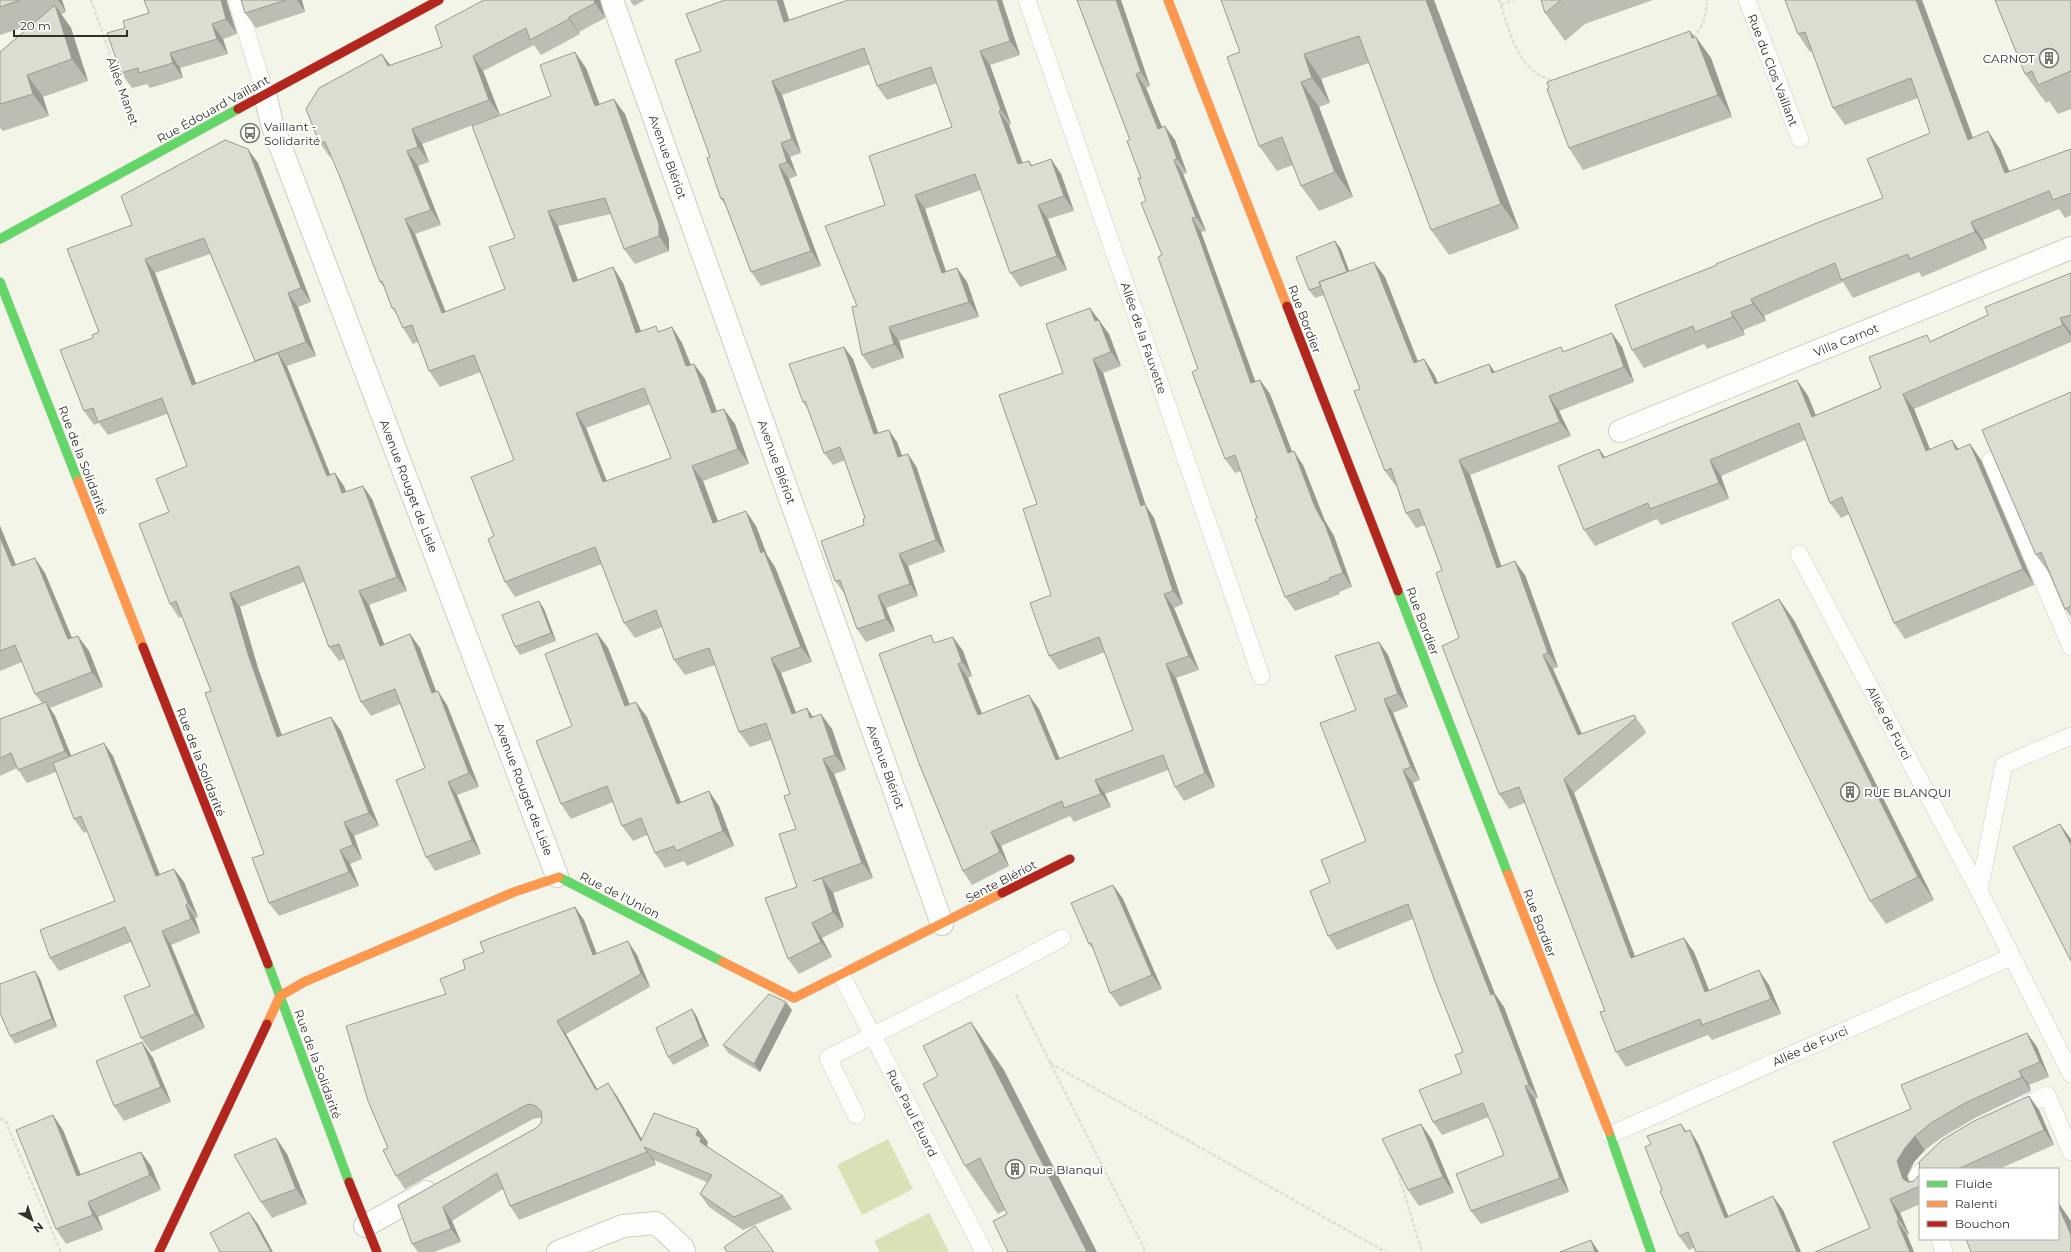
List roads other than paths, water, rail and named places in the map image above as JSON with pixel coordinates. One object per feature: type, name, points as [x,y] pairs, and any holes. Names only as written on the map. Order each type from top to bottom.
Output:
[{"type":"street","name":"Rue Édouard Vaillant","points":[[0,239],[439,0]]},
{"type":"street","name":"Avenue Blériot","points":[[612,0],[942,924]]},
{"type":"street","name":"Rue Bordier","points":[[1168,0],[1610,1135],[1650,1252]]},
{"type":"street","name":"Avenue Rouget de Lisle","points":[[265,94],[272,124],[557,876]]},
{"type":"street","name":"Villa Carnot","points":[[1620,431],[2071,248]]},
{"type":"street","name":"Rue de la Solidarité","points":[[0,282],[280,996],[365,1226],[377,1252]]},
{"type":"street","name":"Sente Blériot","points":[[942,924],[1070,860]]},
{"type":"street","name":"Rue de l'Union","points":[[557,876],[794,998],[942,924]]},
{"type":"street","points":[[159,1252],[280,996],[304,982],[514,892],[557,876]]},
{"type":"street","points":[[365,1226],[442,1184]]},
{"type":"street","points":[[558,1252],[623,1226],[656,1223],[683,1248],[684,1252]]},
{"type":"lane","points":[[237,0],[265,94]]},
{"type":"lane","name":"Allée de la Fauvette","points":[[1027,0],[1261,676]]},
{"type":"lane","name":"Rue du Clos Vaillant","points":[[1747,0],[1800,139]]},
{"type":"lane","points":[[1991,460],[2071,647]]},
{"type":"lane","name":"Allée de Furci","points":[[1800,554],[1979,891],[2071,1074]]},
{"type":"lane","points":[[1979,891],[2004,765],[2071,736]]},
{"type":"lane","points":[[856,1115],[828,1058],[1004,970],[1062,938]]},
{"type":"lane","name":"Allée de Furci","points":[[1610,1135],[2011,957]]},
{"type":"lane","name":"Rue Paul Éluard","points":[[841,974],[984,1252]]},
{"type":"lane","points":[[2000,1118],[2047,1095],[2071,1152]]},
{"type":"lane","points":[[1940,1240],[1944,1252]]},
{"type":"place","name":"CARNOT","points":[[2049,58]]},
{"type":"place","name":"Vaillant - Solidarité","points":[[250,133]]},
{"type":"place","name":"RUE BLANQUI","points":[[1850,792]]},
{"type":"place","name":"Rue Blanqui","points":[[1015,1169]]}]
